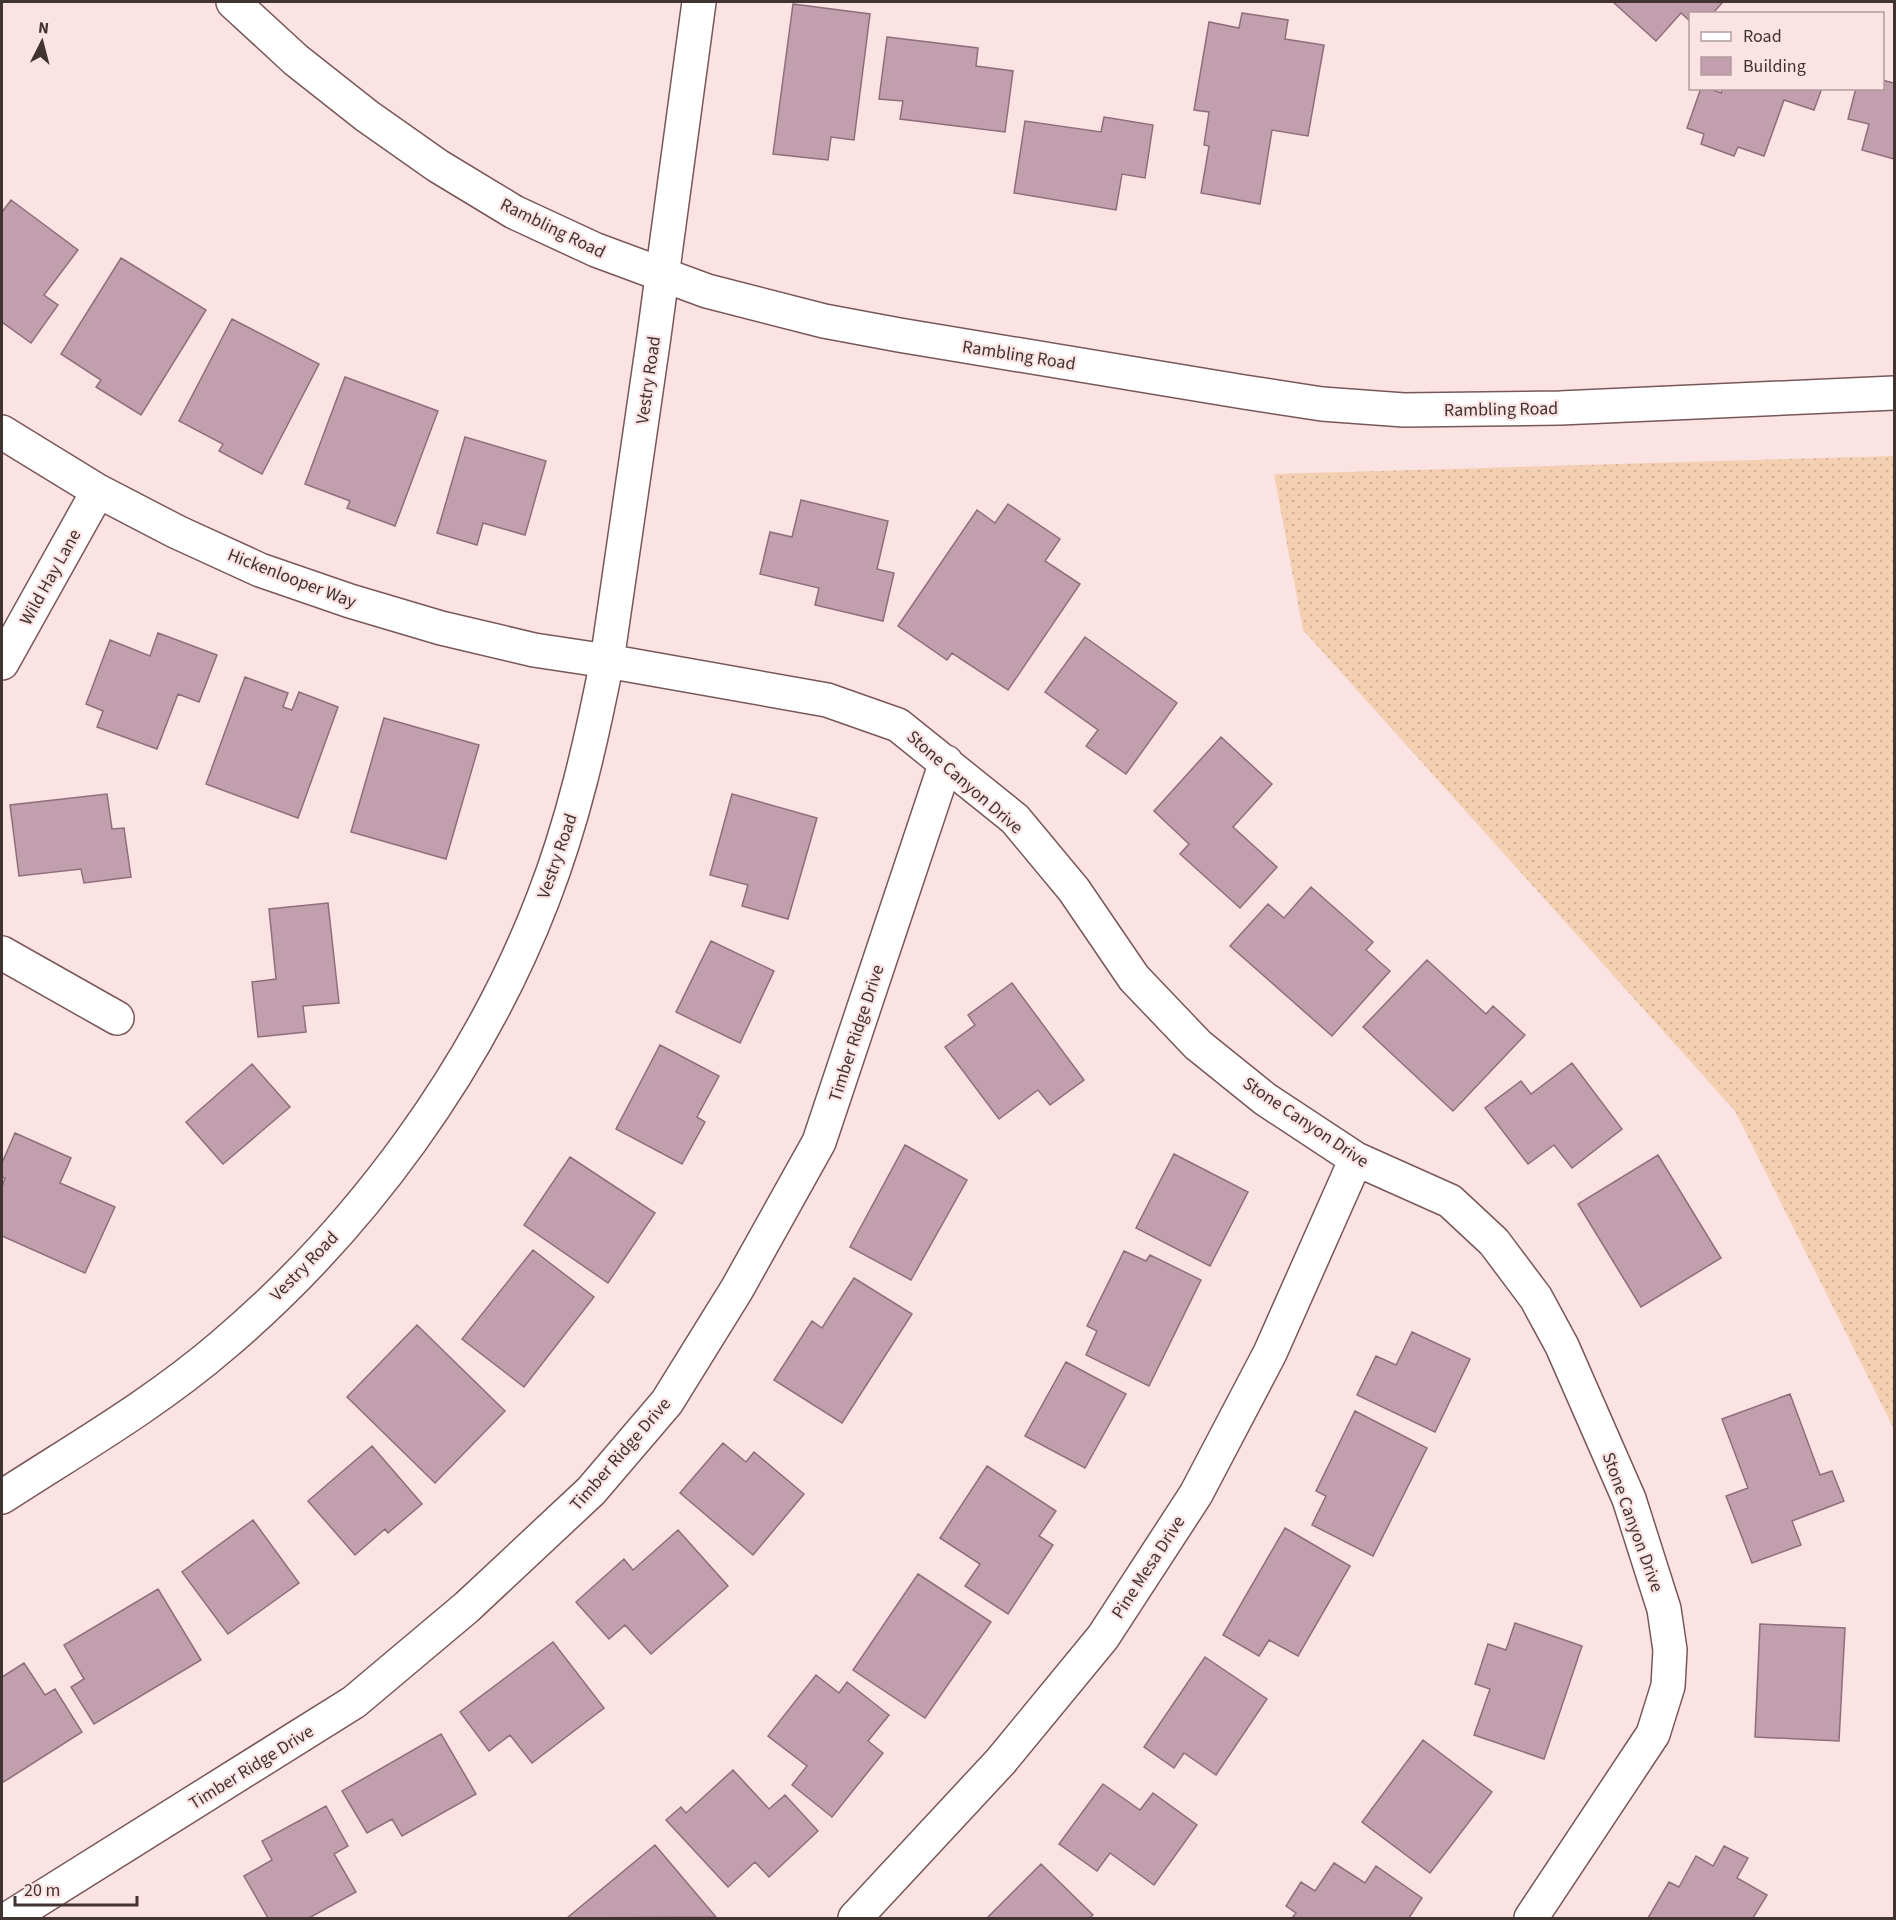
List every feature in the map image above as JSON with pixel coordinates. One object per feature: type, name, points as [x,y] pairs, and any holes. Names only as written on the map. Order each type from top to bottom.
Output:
[{"type":"street","name":"Rambling Road","points":[[233,2],[296,60],[367,116],[438,166],[514,212],[596,250],[707,291],[824,321],[1322,404],[1404,410],[1482,410],[1894,393]]},
{"type":"street","name":"Vestry Road","points":[[2,1497],[143,1406],[223,1346],[305,1268],[365,1200],[423,1123],[472,1048],[511,974],[543,900],[569,824],[591,743],[607,661],[699,2]]},
{"type":"street","name":"Hickenlooper Way","points":[[2,432],[98,490],[177,532],[260,570],[350,601],[441,628],[534,650],[607,661]]},
{"type":"street","name":"Wild Hay Lane","points":[[2,663],[98,490]]},
{"type":"street","name":"Stone Canyon Drive","points":[[607,661],[827,700],[898,725],[1015,819],[1074,890],[1134,978],[1198,1045],[1265,1099],[1356,1159],[1450,1201],[1494,1242],[1536,1298],[1562,1346],[1629,1499],[1664,1609],[1670,1650],[1668,1686],[1653,1734],[1531,1918]]},
{"type":"street","name":"Timber Ridge Drive","points":[[9,1918],[354,1702],[466,1607],[591,1491],[667,1402],[737,1289],[819,1142],[946,762]]},
{"type":"street","points":[[2,953],[117,1018]]},
{"type":"street","name":"Pine Mesa Drive","points":[[855,1918],[1000,1761],[1109,1628],[1202,1484],[1270,1353],[1356,1159]]},
{"type":"shaded area","points":[[1894,456],[1894,1429],[1735,1111],[1303,630],[1274,474]]},
{"type":"building","points":[[1613,2],[1723,2],[1714,12],[1689,12],[1689,20],[1681,13],[1656,41]]},
{"type":"building","points":[[793,4],[870,14],[854,140],[831,137],[828,160],[773,154]]},
{"type":"building","points":[[1242,13],[1288,20],[1285,39],[1324,45],[1308,136],[1272,130],[1260,204],[1201,193],[1209,146],[1204,145],[1209,112],[1194,110],[1209,22],[1239,28]]},
{"type":"building","points":[[887,37],[978,48],[976,66],[1013,71],[1005,132],[900,119],[903,101],[879,99]]},
{"type":"building","points":[[1884,80],[1894,83],[1894,159],[1862,150],[1869,124],[1848,119],[1855,90],[1884,90]]},
{"type":"building","points":[[1700,90],[1713,90],[1721,93],[1722,90],[1821,90],[1814,110],[1784,100],[1764,156],[1738,147],[1734,156],[1701,144],[1704,134],[1687,128]]},
{"type":"building","points":[[1104,117],[1153,125],[1145,178],[1122,174],[1116,210],[1014,193],[1025,121],[1101,132]]},
{"type":"building","points":[[11,200],[78,250],[44,295],[58,305],[31,343],[2,322],[2,212]]},
{"type":"building","points":[[121,258],[206,310],[141,415],[96,387],[101,380],[61,354]]},
{"type":"building","points":[[232,319],[319,364],[262,474],[219,451],[223,444],[179,421]]},
{"type":"building","points":[[345,377],[438,411],[395,526],[347,508],[350,501],[305,484]]},
{"type":"building","points":[[465,437],[546,461],[525,535],[483,523],[477,545],[437,533]]},
{"type":"building","points":[[801,500],[888,521],[877,569],[894,573],[883,621],[815,605],[819,588],[760,574],[770,532],[792,537]]},
{"type":"building","points":[[1008,504],[1060,539],[1045,561],[1080,584],[1008,690],[952,653],[947,660],[898,626],[977,510],[995,523]]},
{"type":"building","points":[[158,633],[217,655],[199,702],[178,694],[157,749],[97,727],[103,711],[86,704],[110,640],[150,656]]},
{"type":"building","points":[[1085,637],[1177,703],[1126,774],[1086,746],[1098,730],[1045,692]]},
{"type":"building","points":[[245,677],[288,693],[283,707],[292,710],[299,692],[338,707],[298,818],[206,784]]},
{"type":"building","points":[[384,718],[479,745],[446,859],[351,832]]},
{"type":"building","points":[[1221,737],[1272,784],[1233,827],[1277,867],[1240,908],[1180,854],[1189,844],[1154,811]]},
{"type":"building","points":[[107,794],[112,829],[124,828],[131,877],[84,883],[81,869],[19,876],[10,805]]},
{"type":"building","points":[[732,794],[817,818],[788,919],[742,906],[748,885],[710,875]]},
{"type":"building","points":[[1311,887],[1373,942],[1366,950],[1390,971],[1332,1036],[1230,946],[1268,904],[1284,918]]},
{"type":"building","points":[[328,903],[339,1003],[303,1006],[306,1032],[258,1037],[252,982],[276,979],[269,909]]},
{"type":"building","points":[[711,941],[774,971],[740,1043],[676,1012]]},
{"type":"building","points":[[1427,960],[1486,1014],[1493,1006],[1525,1035],[1453,1111],[1363,1027]]},
{"type":"building","points":[[1012,983],[1084,1080],[1050,1105],[1038,1090],[999,1119],[945,1047],[975,1025],[968,1015]]},
{"type":"building","points":[[660,1045],[719,1076],[697,1117],[705,1122],[682,1164],[616,1129]]},
{"type":"building","points":[[1572,1063],[1622,1129],[1572,1168],[1554,1145],[1528,1164],[1485,1108],[1521,1081],[1531,1094]]},
{"type":"building","points":[[252,1064],[290,1107],[223,1164],[186,1122]]},
{"type":"building","points":[[15,1133],[71,1158],[60,1183],[115,1207],[85,1273],[2,1236],[2,1187],[5,1178],[2,1177],[2,1163]]},
{"type":"building","points":[[905,1145],[967,1180],[911,1280],[850,1247]]},
{"type":"building","points":[[1174,1154],[1248,1192],[1210,1266],[1136,1228]]},
{"type":"building","points":[[1658,1155],[1721,1258],[1641,1307],[1578,1204]]},
{"type":"building","points":[[570,1157],[655,1213],[608,1283],[524,1225]]},
{"type":"building","points":[[533,1250],[594,1297],[524,1387],[462,1339]]},
{"type":"building","points":[[1124,1251],[1146,1261],[1150,1255],[1201,1280],[1149,1386],[1086,1355],[1097,1331],[1087,1326]]},
{"type":"building","points":[[854,1278],[912,1314],[842,1423],[774,1380],[812,1321],[822,1328]]},
{"type":"building","points":[[417,1325],[505,1411],[435,1483],[347,1397]]},
{"type":"building","points":[[1412,1332],[1470,1359],[1435,1432],[1357,1395],[1376,1356],[1396,1365]]},
{"type":"building","points":[[1066,1362],[1126,1394],[1085,1468],[1025,1436]]},
{"type":"building","points":[[1790,1394],[1820,1475],[1832,1471],[1844,1501],[1792,1521],[1801,1545],[1752,1563],[1726,1496],[1748,1488],[1722,1419]]},
{"type":"building","points":[[1355,1411],[1427,1448],[1373,1556],[1312,1525],[1326,1496],[1316,1491]]},
{"type":"building","points":[[723,1443],[746,1462],[754,1452],[804,1494],[753,1555],[680,1493]]},
{"type":"building","points":[[372,1446],[422,1504],[388,1533],[385,1529],[355,1555],[308,1501]]},
{"type":"building","points":[[987,1466],[1056,1511],[1039,1536],[1053,1545],[1008,1614],[965,1586],[980,1564],[940,1538]]},
{"type":"building","points":[[253,1520],[299,1583],[228,1634],[182,1572]]},
{"type":"building","points":[[1285,1528],[1350,1566],[1298,1656],[1269,1640],[1259,1656],[1223,1635]]},
{"type":"building","points":[[678,1530],[728,1586],[651,1654],[625,1625],[609,1639],[576,1602],[624,1559],[633,1570]]},
{"type":"building","points":[[918,1574],[991,1622],[925,1718],[853,1670]]},
{"type":"building","points":[[158,1589],[201,1660],[94,1724],[71,1687],[84,1679],[64,1645]]},
{"type":"building","points":[[1515,1623],[1582,1646],[1544,1759],[1474,1735],[1490,1689],[1475,1684],[1488,1644],[1506,1650]]},
{"type":"building","points":[[1760,1624],[1845,1628],[1839,1741],[1755,1737]]},
{"type":"building","points":[[553,1642],[604,1708],[532,1763],[510,1735],[489,1751],[460,1712]]},
{"type":"building","points":[[1205,1657],[1267,1699],[1216,1775],[1184,1753],[1174,1768],[1144,1747]]},
{"type":"building","points":[[24,1663],[45,1695],[55,1689],[82,1732],[2,1783],[2,1677]]},
{"type":"building","points":[[816,1675],[839,1693],[847,1682],[889,1715],[868,1741],[883,1753],[832,1817],[792,1785],[807,1766],[768,1736]]},
{"type":"building","points":[[441,1734],[476,1794],[402,1836],[392,1819],[367,1833],[342,1791]]},
{"type":"building","points":[[1423,1740],[1492,1792],[1430,1873],[1362,1822]]},
{"type":"building","points":[[733,1770],[769,1809],[785,1795],[818,1831],[769,1877],[755,1862],[728,1887],[666,1820],[681,1807],[686,1813]]},
{"type":"building","points":[[1103,1784],[1140,1810],[1153,1793],[1197,1825],[1154,1885],[1110,1853],[1097,1871],[1059,1844]]},
{"type":"building","points":[[326,1806],[348,1846],[334,1854],[356,1892],[309,1918],[268,1918],[244,1876],[272,1860],[262,1841]]},
{"type":"building","points":[[655,1845],[716,1917],[567,1918]]},
{"type":"building","points":[[1724,1846],[1748,1858],[1737,1878],[1767,1895],[1753,1918],[1648,1918],[1669,1882],[1679,1887],[1696,1856],[1713,1866]]},
{"type":"building","points":[[1334,1863],[1365,1883],[1376,1866],[1422,1898],[1409,1918],[1292,1918],[1296,1913],[1286,1906],[1301,1882],[1315,1891]]},
{"type":"building","points":[[1041,1864],[1093,1915],[1089,1918],[987,1918]]}]
